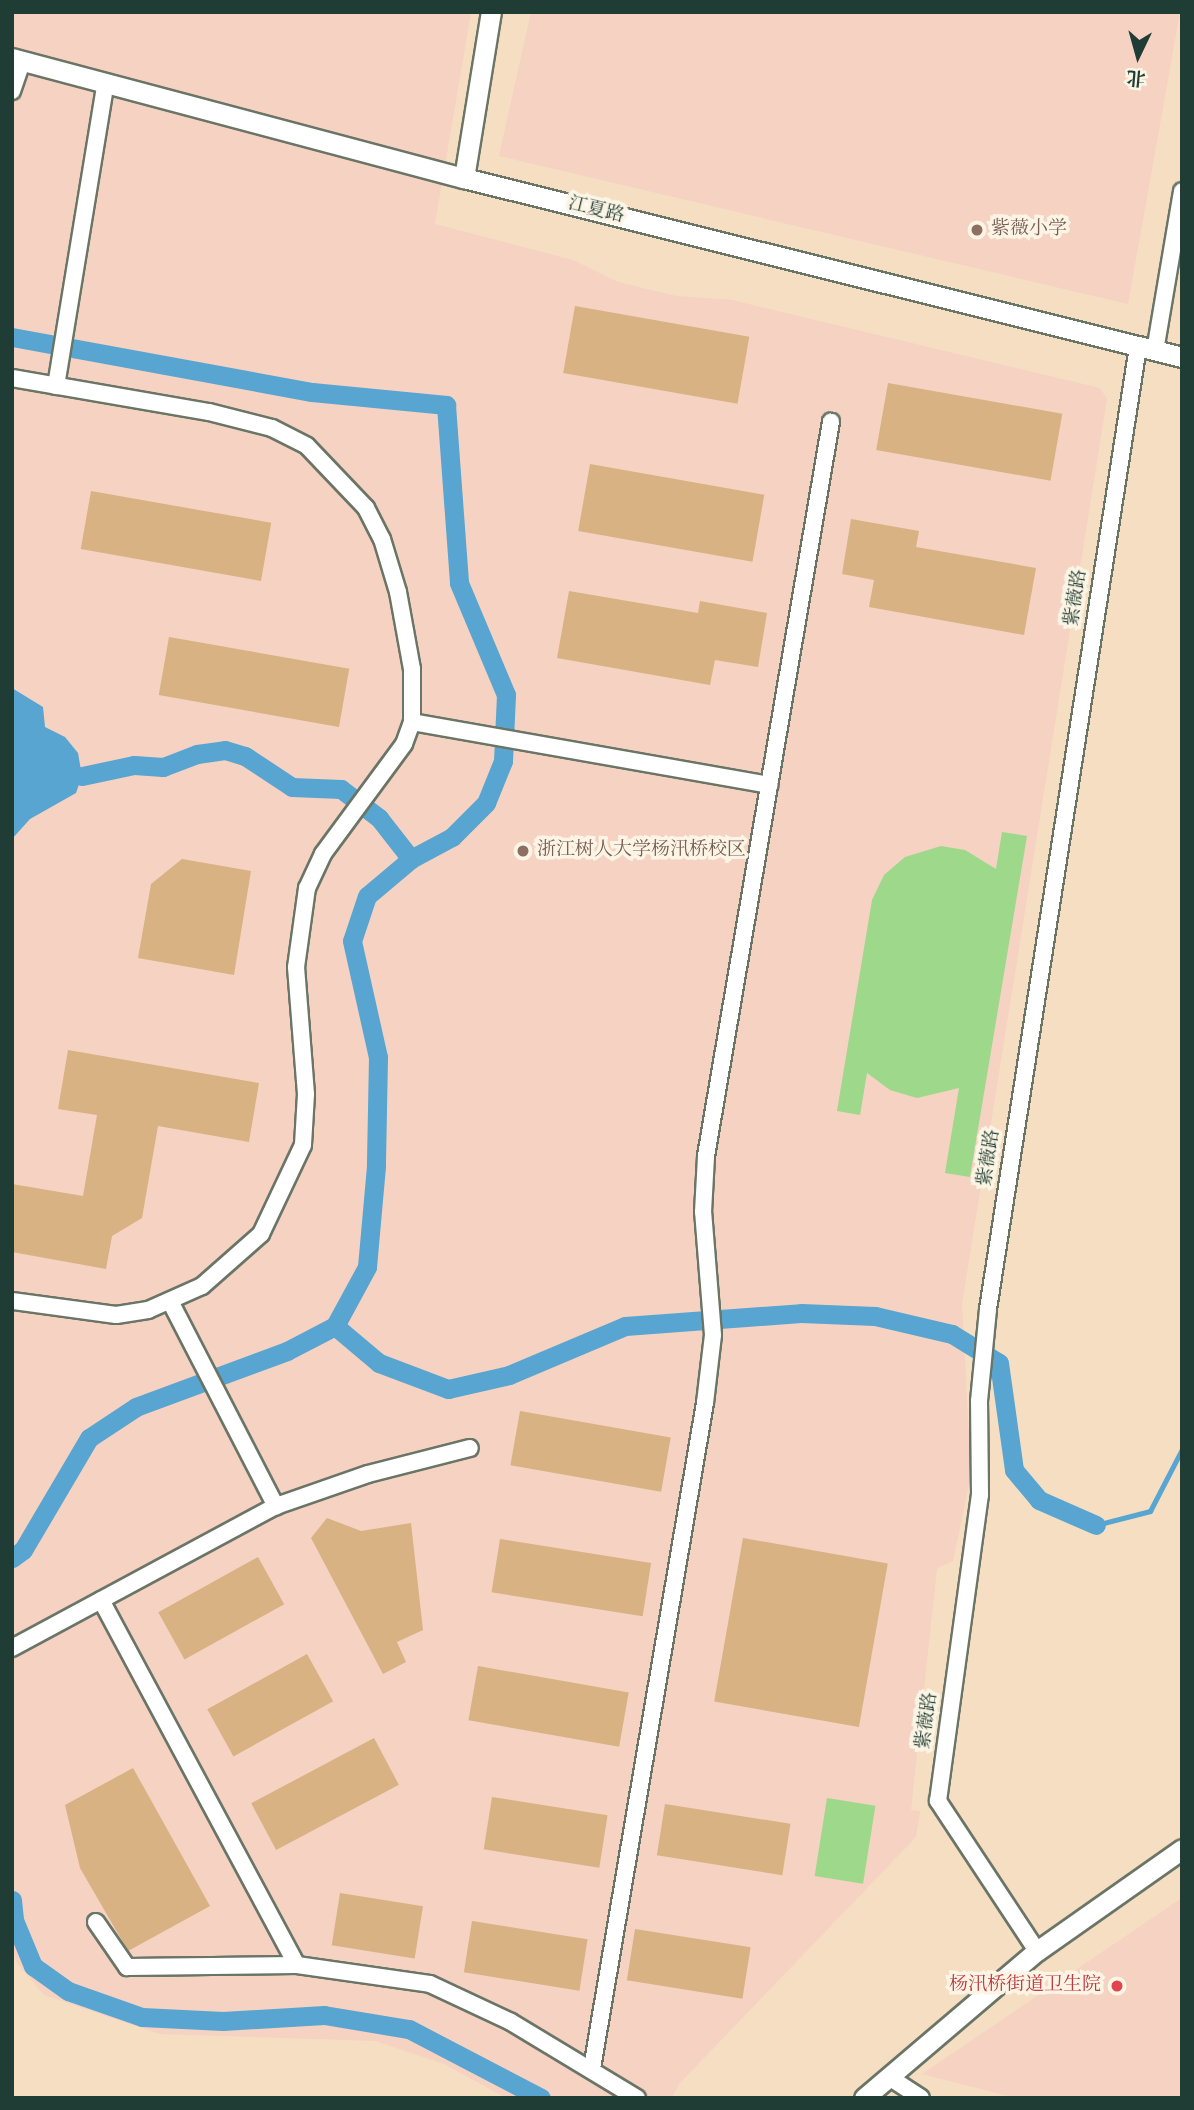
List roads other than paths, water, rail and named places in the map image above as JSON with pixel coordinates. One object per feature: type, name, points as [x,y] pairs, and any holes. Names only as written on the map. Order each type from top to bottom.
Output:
[{"type":"street","points":[[464,178],[491,12]]},
{"type":"street","points":[[12,91],[17,60]]},
{"type":"street","name":"江夏路","points":[[17,60],[105,86],[464,178],[1182,357]]},
{"type":"street","points":[[56,386],[105,86]]},
{"type":"street","name":"紫薇路","points":[[1037,1951],[938,1801],[980,1495],[979,1401],[988,1310],[1146,349],[1182,191]]},
{"type":"street","points":[[12,378],[272,428],[307,446],[338,474],[382,539],[398,592],[412,669],[412,722],[398,752],[323,854],[307,888],[296,967],[306,1094],[303,1145],[285,1191],[261,1234],[239,1258],[202,1286],[170,1303],[116,1315],[12,1301]]},
{"type":"street","points":[[592,2068],[705,1402],[713,1335],[704,1212],[706,1156],[831,422]]},
{"type":"street","points":[[412,722],[769,785]]},
{"type":"street","points":[[170,1303],[276,1506]]},
{"type":"street","points":[[12,1648],[276,1506],[369,1474],[470,1448]]},
{"type":"street","points":[[101,1601],[298,1965]]},
{"type":"street","points":[[864,2098],[1037,1951],[1182,1849]]},
{"type":"street","points":[[96,1922],[127,1967],[298,1965],[430,1984],[512,2022],[592,2068],[637,2098]]},
{"type":"street","points":[[889,2077],[921,2098]]},
{"type":"water","points":[[12,688],[43,707],[45,727],[65,737],[78,753],[82,776],[76,793],[30,819],[12,839]]},
{"type":"waterway","points":[[12,337],[312,392],[446,405],[459,583],[506,695],[503,761],[486,803],[452,837],[411,859],[367,896],[352,941],[378,1057],[376,1166],[367,1267],[335,1326],[287,1351],[136,1407],[89,1438],[23,1550],[12,1558]]},
{"type":"waterway","points":[[82,776],[134,765],[163,767],[197,754],[225,750],[245,756],[292,787],[341,789],[379,818],[411,859]]},
{"type":"waterway","points":[[335,1326],[379,1363],[448,1389],[509,1375],[625,1326],[801,1313],[875,1316],[952,1334],[999,1363],[1014,1470],[1039,1500],[1096,1525]]},
{"type":"waterway","points":[[1096,1525],[1150,1511],[1182,1449]]},
{"type":"waterway","points":[[12,1900],[14,1920],[33,1966],[68,1991],[142,2017],[223,2021],[324,2015],[409,2029],[541,2098]]},
{"type":"place","name":"紫薇小学","points":[[977,230]]},
{"type":"place","name":"浙江树人大学杨汛桥校区","points":[[523,851]]},
{"type":"place","name":"杨汛桥街道卫生院","points":[[1117,1986]]}]
